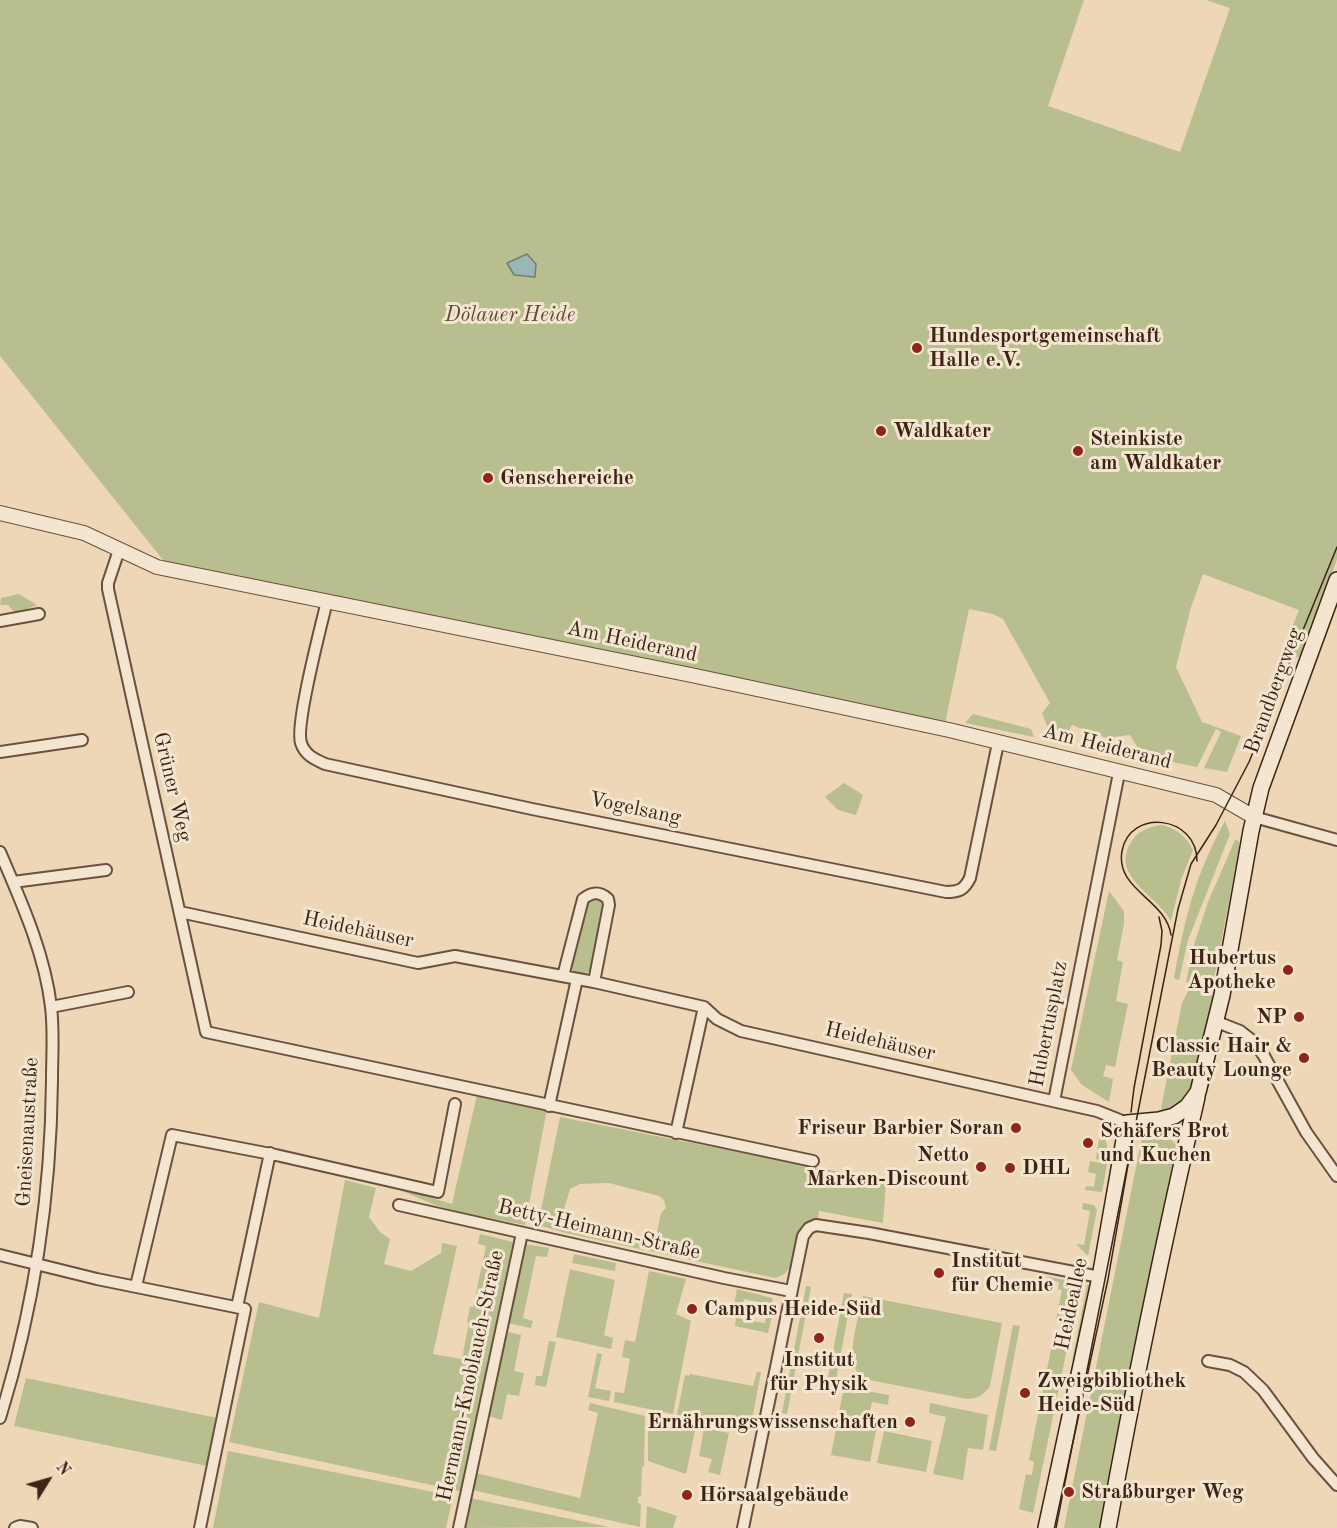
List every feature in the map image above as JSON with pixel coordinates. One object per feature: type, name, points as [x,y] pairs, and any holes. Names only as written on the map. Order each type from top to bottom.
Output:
[{"type":"main road","name":"Brandbergweg","points":[[1254,817],[1267,771],[1337,580]]},
{"type":"main road","name":"Hubertusplatz","points":[[1127,1123],[1159,1120],[1182,1112],[1198,1092],[1216,1022],[1254,817]]},
{"type":"main road","points":[[1108,1528],[1127,1422],[1198,1092]]},
{"type":"main road","points":[[1159,1120],[1174,1130],[1182,1139],[1185,1149]]},
{"type":"main road","name":"Heideallee","points":[[1047,1528],[1100,1277],[1127,1123]]},
{"type":"street","name":"Am Heiderand","points":[[0,513],[84,533],[157,567],[938,728],[1216,795],[1254,817]]},
{"type":"street","name":"Grüner Weg","points":[[119,550],[108,589],[206,1032],[549,1106]]},
{"type":"street","name":"Vogelsang","points":[[327,601],[303,708],[300,742],[308,756],[325,764],[532,809],[946,892],[957,892],[966,887],[970,878],[998,743]]},
{"type":"street","points":[[0,621],[39,614]]},
{"type":"street","points":[[0,752],[82,740]]},
{"type":"street","name":"Hubertusplatz","points":[[1119,773],[1054,1101],[1097,1111],[1127,1123]]},
{"type":"street","points":[[1254,817],[1337,840]]},
{"type":"street","name":"Gneisenaustraße","points":[[0,852],[3,867],[13,882],[37,948],[51,1006],[52,1106],[47,1182],[37,1263],[0,1418]]},
{"type":"street","points":[[13,882],[106,870]]},
{"type":"street","points":[[563,976],[583,899],[591,893],[602,893],[608,898],[609,905],[594,982]]},
{"type":"street","name":"Heidehäuser","points":[[180,912],[418,963],[455,956],[594,982],[704,1007],[717,1019],[741,1031],[1054,1101]]},
{"type":"street","points":[[577,979],[549,1106],[813,1161]]},
{"type":"street","points":[[51,1006],[128,992]]},
{"type":"street","points":[[676,1133],[704,1007]]},
{"type":"street","points":[[1216,1022],[1240,1031],[1254,1042],[1306,1132],[1337,1176]]},
{"type":"street","points":[[136,1286],[172,1135],[270,1153],[438,1192],[455,1104]]},
{"type":"street","points":[[237,1307],[270,1153]]},
{"type":"street","name":"Betty-Heimann-Straße","points":[[399,1205],[791,1291]]},
{"type":"street","points":[[742,1528],[803,1236],[809,1228],[816,1225],[869,1233],[1100,1277]]},
{"type":"street","name":"Hermann-Knoblauch-Straße","points":[[459,1528],[522,1233]]},
{"type":"street","points":[[0,1254],[97,1279],[245,1309],[200,1528]]},
{"type":"street","points":[[1208,1360],[1230,1365],[1244,1372],[1263,1390],[1313,1458],[1337,1485]]},
{"type":"street","points":[[15,1528],[20,1526],[32,1528]]},
{"type":"green space","name":"Dölauer Heide","points":[[0,0],[1084,0],[1048,106],[1180,152],[1230,8],[1206,0],[1337,0],[1337,559],[1306,646],[1299,657],[1284,663],[1278,662],[1299,610],[1203,574],[1191,607],[1176,667],[1202,722],[1241,736],[1227,772],[1204,768],[1221,732],[1216,729],[1197,767],[1143,756],[1130,735],[1106,738],[1072,725],[1067,734],[1052,739],[1042,713],[1050,703],[1003,619],[993,614],[969,609],[944,728],[167,565],[0,356]]},
{"type":"green space","points":[[19,594],[37,605],[16,614],[8,605],[0,605],[1,598]]},
{"type":"green space","points":[[973,714],[1031,729],[1034,737],[965,723]]},
{"type":"green space","points":[[844,783],[863,795],[856,815],[838,810],[825,797]]},
{"type":"green space","points":[[1225,821],[1230,834],[1188,940],[1179,980],[1174,978],[1192,897],[1206,860]]},
{"type":"green space","points":[[1161,825],[1180,833],[1193,850],[1181,880],[1171,921],[1165,912],[1138,886],[1127,866],[1126,856],[1136,836],[1143,830]]},
{"type":"green space","points":[[1235,840],[1239,841],[1239,848],[1216,970],[1211,985],[1186,982],[1194,945],[1208,902]]},
{"type":"green space","points":[[1109,891],[1124,911],[1124,924],[1117,960],[1123,962],[1116,1001],[1128,1004],[1115,1067],[1106,1065],[1103,1076],[1113,1079],[1109,1102],[1082,1085],[1071,1070]]},
{"type":"green space","points":[[595,898],[601,902],[603,910],[591,969],[585,974],[578,975],[573,971],[570,963],[585,904]]},
{"type":"green space","points":[[1190,988],[1213,995],[1189,1098],[1185,1103],[1161,1114],[1182,1003]]},
{"type":"green space","points":[[477,1095],[547,1109],[525,1225],[435,1205],[386,1184],[420,1191],[452,1204]]},
{"type":"green space","points":[[560,1117],[886,1181],[883,1223],[819,1211],[818,1219],[807,1223],[800,1230],[790,1267],[785,1274],[775,1278],[538,1225]],"holes":[[[609,1183],[659,1196],[664,1200],[666,1208],[661,1213],[654,1246],[590,1233],[568,1223],[562,1216],[570,1189],[580,1184]]]},
{"type":"green space","points":[[1100,1131],[1107,1145],[1107,1161],[1096,1159]]},
{"type":"green space","points":[[1143,1132],[1164,1132],[1181,1150],[1104,1528],[1064,1528]]},
{"type":"green space","points":[[1090,1161],[1107,1164],[1102,1192],[1085,1190],[1086,1186],[1094,1187],[1096,1174],[1088,1172]]},
{"type":"green space","points":[[345,1180],[376,1188],[369,1217],[380,1232],[390,1239],[384,1264],[411,1271],[441,1253],[442,1243],[457,1246],[433,1354],[462,1359],[470,1307],[473,1307],[486,1246],[478,1244],[480,1234],[513,1242],[460,1491],[229,1442],[259,1302],[319,1318]]},
{"type":"green space","points":[[1083,1203],[1094,1205],[1097,1210],[1088,1256],[1076,1244],[1084,1245],[1090,1211],[1082,1209]]},
{"type":"green space","points":[[524,1244],[549,1248],[547,1257],[536,1256],[523,1318],[533,1321],[531,1328],[507,1323]]},
{"type":"green space","points":[[574,1254],[616,1263],[615,1271],[572,1263]]},
{"type":"green space","points":[[570,1269],[615,1280],[604,1335],[613,1338],[611,1349],[556,1337]]},
{"type":"green space","points":[[649,1271],[686,1279],[676,1314],[691,1321],[673,1414],[614,1402],[615,1392],[624,1393],[630,1359],[622,1357],[625,1340],[635,1342]]},
{"type":"green space","points":[[1048,1277],[1077,1282],[1080,1286],[1033,1513],[1019,1509],[1026,1474],[1032,1475],[1034,1462],[1029,1460],[1054,1334],[1059,1335],[1062,1321],[1056,1320],[1062,1290],[1058,1289],[1059,1282],[1047,1279]]},
{"type":"green space","points":[[1087,1285],[1090,1285],[1076,1357],[1072,1361]]},
{"type":"green space","points":[[806,1286],[811,1287],[787,1414],[782,1413]]},
{"type":"green space","points":[[737,1289],[772,1298],[774,1306],[768,1333],[735,1326],[736,1318],[765,1323],[769,1304],[744,1299],[742,1307],[734,1305]]},
{"type":"green space","points":[[844,1293],[852,1294],[835,1385],[827,1383]]},
{"type":"green space","points":[[863,1296],[1002,1323],[990,1386],[980,1396],[967,1399],[869,1380],[860,1375],[855,1366],[853,1343]]},
{"type":"green space","points":[[1013,1325],[1020,1326],[996,1451],[989,1450]]},
{"type":"green space","points":[[505,1331],[521,1335],[514,1371],[524,1373],[519,1396],[507,1394],[502,1420],[488,1416]]},
{"type":"green space","points":[[549,1341],[556,1342],[546,1387],[535,1385],[536,1376],[542,1376]]},
{"type":"green space","points":[[597,1353],[602,1354],[595,1388],[611,1391],[609,1401],[588,1397]]},
{"type":"green space","points":[[757,1372],[761,1372],[750,1430],[677,1415],[685,1375],[753,1386]]},
{"type":"green space","points":[[26,1378],[217,1418],[207,1466],[14,1426]]},
{"type":"green space","points":[[844,1387],[889,1395],[888,1405],[872,1402],[868,1418],[873,1419],[871,1428],[876,1430],[870,1462],[831,1455]]},
{"type":"green space","points":[[590,1403],[645,1416],[644,1466],[642,1467],[641,1496],[638,1497],[638,1503],[641,1504],[640,1527],[472,1490],[476,1473],[580,1498],[598,1413],[588,1410]]},
{"type":"green space","points":[[930,1403],[988,1415],[983,1450],[968,1448],[963,1480],[933,1474],[946,1417],[929,1413]]},
{"type":"green space","points":[[648,1416],[696,1426],[686,1474],[648,1461]]},
{"type":"green space","points":[[704,1428],[729,1433],[720,1475],[708,1472],[712,1459],[699,1456]]},
{"type":"green space","points":[[884,1431],[932,1441],[926,1472],[877,1463]]},
{"type":"green space","points":[[228,1451],[453,1496],[446,1528],[213,1528]]},
{"type":"green space","points":[[470,1498],[609,1527],[464,1528]]},
{"type":"green space","points":[[647,1506],[677,1516],[673,1528],[646,1528]]},
{"type":"water","points":[[527,254],[536,264],[535,277],[514,275],[507,263]]},
{"type":"tram line","points":[[1056,1528],[1178,909],[1191,864],[1216,825],[1249,762],[1337,547]]},
{"type":"tram line","points":[[1171,935],[1160,912],[1126,876],[1122,864],[1122,851],[1128,837],[1137,828],[1149,823],[1162,823],[1175,826],[1186,834],[1194,846],[1197,861]]},
{"type":"tram line","points":[[1131,1112],[1161,945],[1162,931],[1159,917]]},
{"type":"place","name":"Hundesportgemeinschaft Halle e.V.","points":[[917,348]]},
{"type":"place","name":"Waldkater","points":[[881,431]]},
{"type":"place","name":"Steinkiste am Waldkater","points":[[1078,451]]},
{"type":"place","name":"Genschereiche","points":[[488,478]]},
{"type":"place","name":"Hubertus Apotheke","points":[[1288,970]]},
{"type":"place","name":"NP","points":[[1299,1017]]},
{"type":"place","name":"Classic Hair & Beauty Lounge","points":[[1304,1058]]},
{"type":"place","name":"Friseur Barbier Soran","points":[[1016,1128]]},
{"type":"place","name":"Schäfers Brot und Kuchen","points":[[1088,1143]]},
{"type":"place","name":"Netto Marken-Discount","points":[[981,1167]]},
{"type":"place","name":"DHL","points":[[1010,1168]]},
{"type":"place","name":"Institut für Chemie","points":[[939,1273]]},
{"type":"place","name":"Campus Heide-Süd","points":[[692,1309]]},
{"type":"place","name":"Institut für Physik","points":[[819,1338]]},
{"type":"place","name":"Zweigbibliothek Heide-Süd","points":[[1025,1393]]},
{"type":"place","name":"Ernährungswissenschaften","points":[[910,1422]]},
{"type":"place","name":"Straßburger Weg","points":[[1069,1492]]},
{"type":"place","name":"Hörsaalgebäude","points":[[687,1495]]}]
